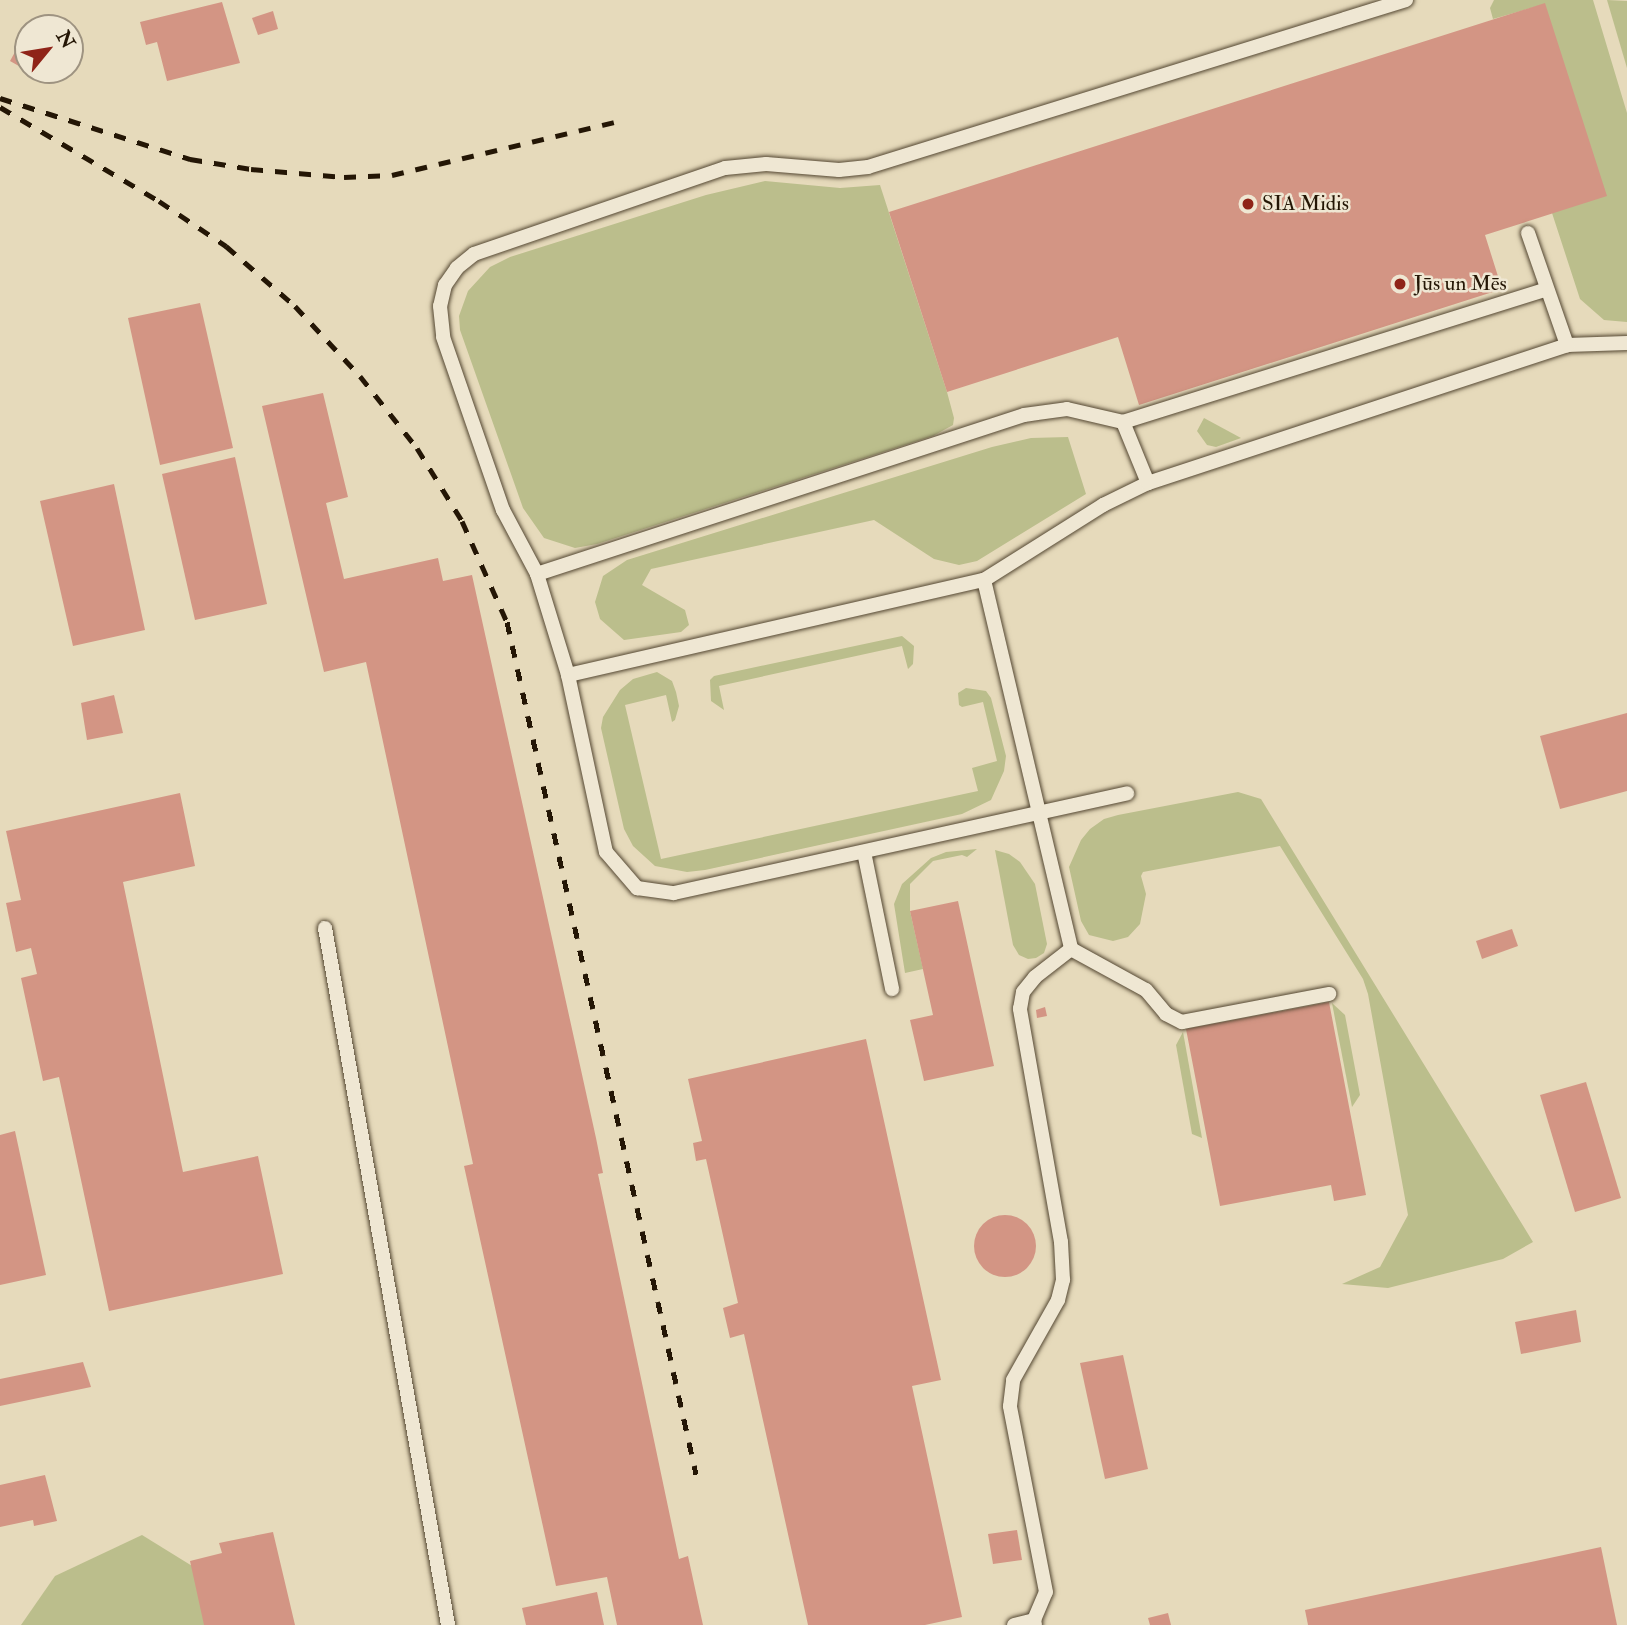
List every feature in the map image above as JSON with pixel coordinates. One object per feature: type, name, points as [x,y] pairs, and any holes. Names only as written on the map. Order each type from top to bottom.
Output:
[{"type":"lane","points":[[1127,793],[1039,815],[674,893],[637,888],[606,852],[568,675],[537,574],[503,510],[443,337],[440,306],[445,285],[457,268],[474,254],[725,168],[766,164],[839,170],[868,167],[1406,0]]},
{"type":"lane","points":[[1528,233],[1567,345]]},
{"type":"lane","points":[[537,574],[1024,415],[1067,409],[1123,422],[1548,289]]},
{"type":"lane","points":[[568,675],[984,580],[1103,505],[1148,483],[1567,345],[1627,343]]},
{"type":"lane","points":[[1123,422],[1148,483]]},
{"type":"lane","points":[[984,580],[1071,949],[1146,990],[1167,1014],[1182,1022],[1329,995]]},
{"type":"lane","points":[[864,852],[892,989]]},
{"type":"lane","points":[[326,928],[448,1625]]},
{"type":"lane","points":[[1014,1625],[1035,1623],[1046,1592],[1010,1406],[1013,1380],[1058,1300],[1063,1280],[1061,1242],[1020,1009],[1023,992],[1035,977],[1071,949]]},
{"type":"green space","points":[[1494,0],[1593,0],[1627,113],[1627,322],[1604,320],[1580,299],[1552,213],[1545,4],[1493,19],[1490,8]]},
{"type":"green space","points":[[1607,0],[1627,1],[1627,68]]},
{"type":"green space","points":[[765,181],[840,188],[880,185],[947,392],[954,418],[953,425],[933,436],[597,544],[575,548],[544,538],[523,508],[460,330],[459,316],[468,291],[490,267],[510,257],[706,195]]},
{"type":"green space","points":[[1204,418],[1241,438],[1216,447],[1207,445],[1197,431]]},
{"type":"green space","points":[[1068,437],[1086,494],[977,561],[959,565],[934,559],[874,520],[651,569],[642,585],[685,610],[689,625],[681,632],[624,640],[600,619],[595,602],[603,576],[627,560],[992,447],[1031,438]]},
{"type":"green space","points":[[902,636],[914,646],[913,664],[908,669],[902,646],[719,686],[724,710],[711,701],[710,680],[714,676]]},
{"type":"green space","points":[[657,672],[672,681],[679,706],[675,720],[672,722],[666,695],[625,705],[661,859],[978,791],[972,768],[997,761],[983,702],[962,707],[959,705],[958,693],[966,688],[986,691],[991,698],[1006,756],[1004,771],[991,800],[962,814],[705,870],[687,872],[655,866],[633,846],[624,829],[601,728],[603,717],[620,690],[633,679]]},
{"type":"green space","points":[[1238,792],[1261,799],[1533,1242],[1503,1259],[1388,1288],[1342,1284],[1380,1267],[1408,1215],[1368,994],[1363,979],[1280,846],[1143,872],[1141,876],[1146,894],[1140,924],[1128,937],[1113,941],[1089,935],[1081,921],[1069,867],[1081,840],[1090,829],[1104,819],[1118,815]]},
{"type":"green space","points":[[977,849],[967,857],[962,855],[933,861],[910,884],[910,911],[923,969],[905,973],[894,904],[902,884],[931,858],[946,852]]},
{"type":"green space","points":[[995,850],[1009,854],[1020,862],[1035,884],[1047,944],[1044,953],[1036,958],[1028,959],[1019,955],[1013,945]]},
{"type":"green space","points":[[1332,1003],[1345,1015],[1360,1095],[1352,1107]]},
{"type":"green space","points":[[1183,1032],[1202,1138],[1192,1134],[1176,1045]]},
{"type":"green space","points":[[142,1535],[197,1569],[214,1625],[21,1625],[55,1576]]},
{"type":"building","points":[[222,2],[240,63],[167,81],[157,42],[146,45],[140,22]]},
{"type":"building","name":"SIA Midis","points":[[1545,3],[1607,196],[1485,235],[1502,289],[1139,405],[1118,337],[947,392],[889,212]]},
{"type":"building","points":[[273,11],[278,29],[258,35],[252,18]]},
{"type":"building","points":[[200,303],[233,448],[160,465],[128,318]]},
{"type":"building","points":[[323,393],[348,497],[326,503],[344,579],[438,558],[443,581],[472,575],[596,1138],[603,1173],[598,1174],[679,1559],[688,1556],[703,1625],[617,1625],[607,1577],[556,1586],[464,1166],[473,1164],[366,662],[324,672],[262,406]]},
{"type":"building","points":[[235,457],[267,604],[195,620],[162,474]]},
{"type":"building","points":[[114,484],[145,630],[73,646],[40,501]]},
{"type":"building","points":[[114,695],[123,733],[87,740],[81,703]]},
{"type":"building","points":[[1627,713],[1627,791],[1560,809],[1540,736]]},
{"type":"building","points":[[180,793],[195,866],[123,882],[183,1172],[258,1156],[283,1274],[109,1311],[59,1077],[43,1081],[21,978],[37,974],[31,948],[16,952],[6,903],[21,900],[6,831]]},
{"type":"building","points":[[958,901],[994,1066],[924,1081],[910,1020],[933,1015],[910,911]]},
{"type":"building","points":[[1512,929],[1518,946],[1482,959],[1476,941]]},
{"type":"building","points":[[1329,1002],[1366,1195],[1334,1201],[1331,1185],[1220,1206],[1186,1029]]},
{"type":"building","points":[[1045,1007],[1047,1016],[1037,1018],[1036,1010]]},
{"type":"building","points":[[866,1039],[941,1380],[912,1386],[962,1617],[925,1625],[808,1625],[744,1334],[730,1338],[723,1308],[738,1303],[706,1159],[696,1161],[693,1143],[702,1141],[688,1079]]},
{"type":"building","points":[[1586,1082],[1621,1198],[1575,1212],[1540,1095]]},
{"type":"building","points":[[15,1131],[46,1275],[0,1285],[0,1135]]},
{"type":"building","points":[[1005,1215],[1027,1224],[1036,1246],[1027,1268],[1005,1277],[983,1268],[974,1246],[983,1224]]},
{"type":"building","points":[[1576,1310],[1581,1342],[1521,1354],[1515,1322]]},
{"type":"building","points":[[1123,1355],[1148,1469],[1105,1479],[1080,1363]]},
{"type":"building","points":[[83,1362],[91,1387],[0,1406],[0,1379]]},
{"type":"building","points":[[45,1475],[57,1521],[34,1526],[33,1520],[0,1527],[0,1485]]},
{"type":"building","points":[[1017,1530],[1022,1560],[993,1564],[988,1534]]},
{"type":"building","points":[[273,1532],[295,1625],[204,1625],[190,1561],[222,1553],[219,1543]]},
{"type":"building","points":[[1601,1547],[1617,1625],[1308,1625],[1305,1610]]},
{"type":"building","points":[[597,1592],[604,1625],[526,1625],[522,1608]]},
{"type":"building","points":[[1168,1613],[1171,1625],[1150,1625],[1148,1618]]},
{"type":"railway","points":[[0,98],[190,159],[251,169],[344,177],[392,175],[623,120]]},
{"type":"railway","points":[[0,107],[159,201],[226,246],[295,306],[360,376],[417,448],[462,521],[507,622],[696,1474]]},
{"type":"place","name":"SIA Midis","points":[[1248,204]]},
{"type":"place","name":"Jūs un Mēs","points":[[1400,284]]}]
